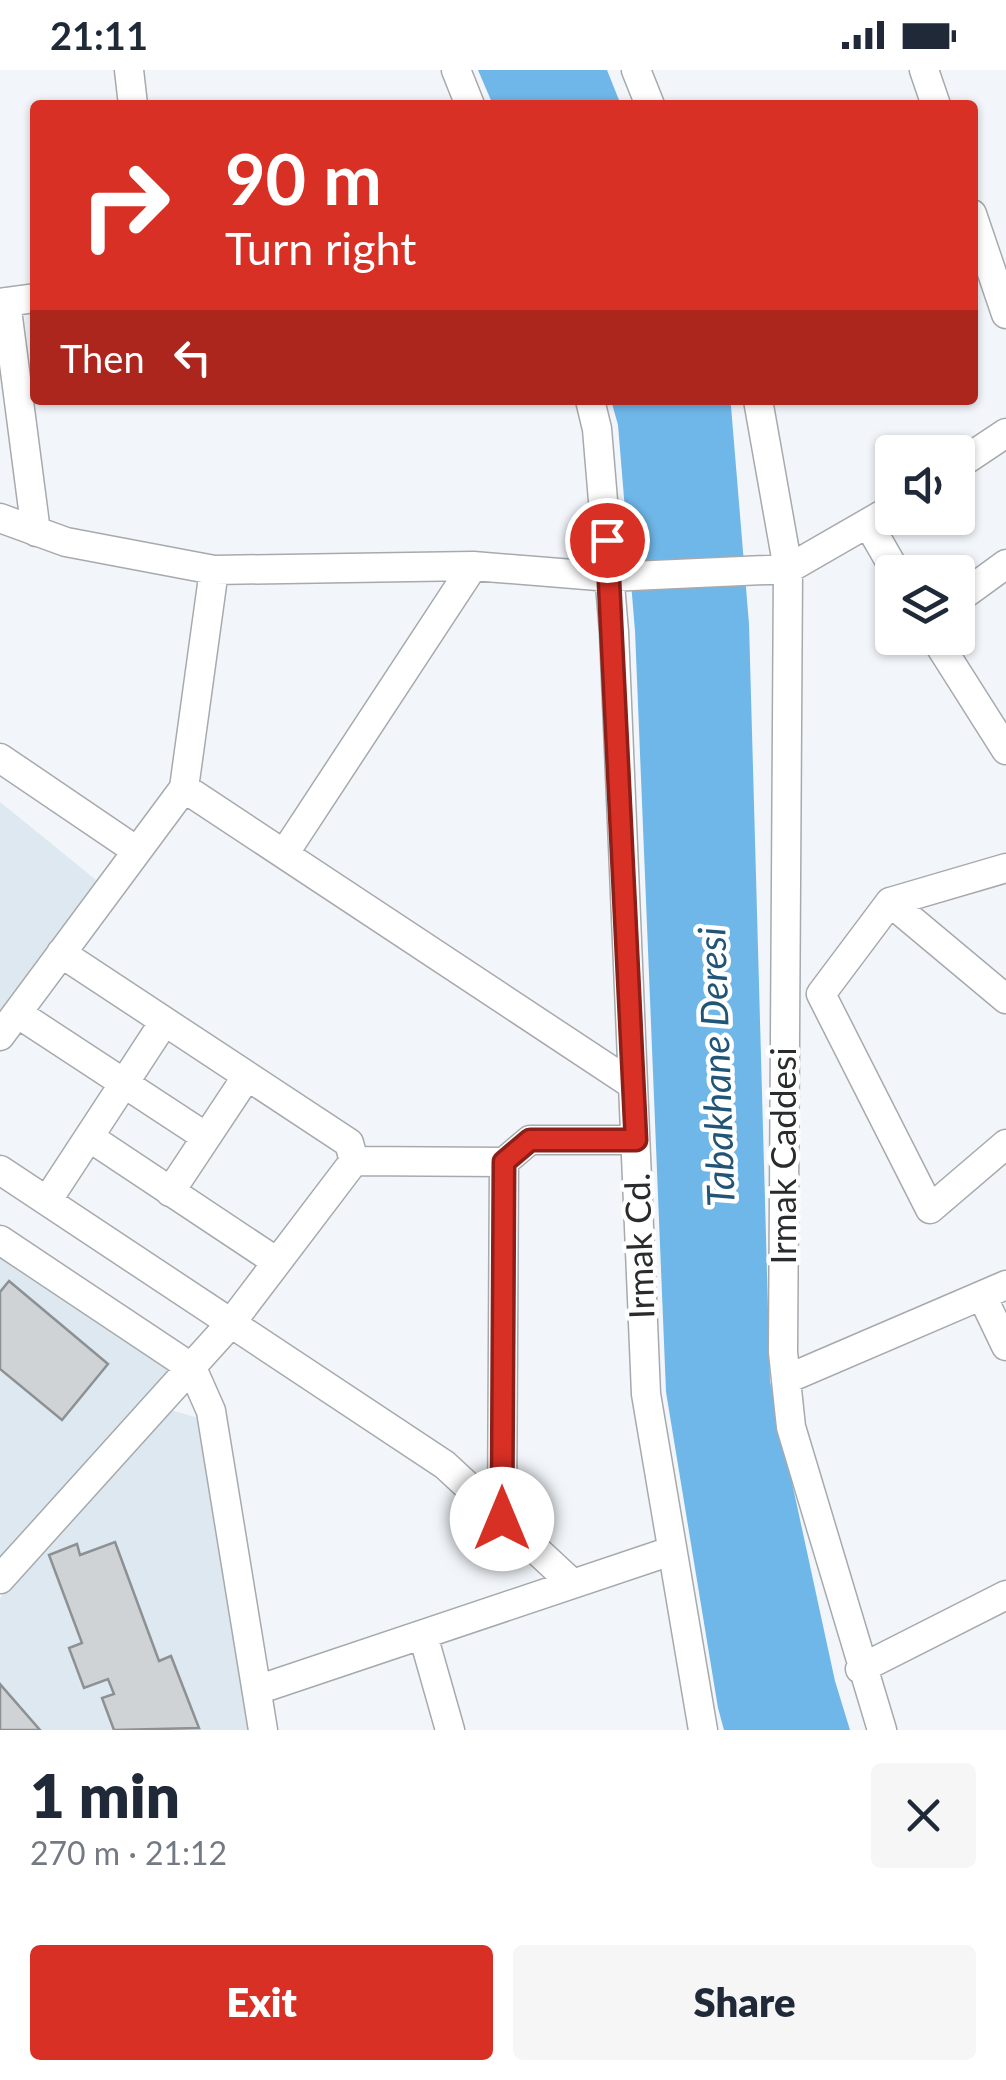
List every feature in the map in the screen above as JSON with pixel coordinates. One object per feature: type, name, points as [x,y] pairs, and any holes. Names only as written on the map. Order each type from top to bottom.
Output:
[{"type":"street","points":[[129,70],[132,100]]},
{"type":"street","points":[[456,70],[468,100]]},
{"type":"street","points":[[636,70],[648,100]]},
{"type":"street","points":[[924,70],[934,100]]},
{"type":"street","points":[[978,232],[1006,314]]},
{"type":"street","points":[[30,299],[3,303],[36,532]]},
{"type":"street","name":"Irmak Cd.","points":[[591,405],[618,577],[646,1394],[703,1730]]},
{"type":"street","points":[[759,405],[777,570]]},
{"type":"street","points":[[975,454],[1006,433]]},
{"type":"street","points":[[0,518],[66,542],[214,570],[473,566],[618,577],[777,570],[875,520]]},
{"type":"street","points":[[868,525],[886,555]]},
{"type":"street","points":[[975,587],[1006,564]]},
{"type":"street","points":[[284,854],[473,566]]},
{"type":"street","points":[[0,1036],[184,788],[214,570]]},
{"type":"street","name":"Irmak Caddesi","points":[[777,570],[786,1379],[792,1427],[860,1669],[882,1730]]},
{"type":"street","points":[[946,655],[1006,750]]},
{"type":"street","points":[[0,758],[137,852]]},
{"type":"street","points":[[184,788],[633,1086]]},
{"type":"street","points":[[1006,868],[890,902],[821,994],[930,1208],[1006,1144]]},
{"type":"street","points":[[890,902],[1006,999]]},
{"type":"street","points":[[61,954],[349,1143],[354,1160]]},
{"type":"street","points":[[18,1013],[206,1138]]},
{"type":"street","points":[[47,1201],[164,1022]]},
{"type":"street","points":[[170,1192],[246,1076]]},
{"type":"street","points":[[88,1138],[277,1262]]},
{"type":"street","points":[[354,1160],[504,1162],[530,1140],[636,1140]]},
{"type":"street","points":[[0,1579],[231,1323],[354,1160]]},
{"type":"street","points":[[502,1519],[504,1162]]},
{"type":"street","points":[[0,1170],[445,1465],[573,1584]]},
{"type":"street","points":[[0,1240],[192,1368],[211,1411],[260,1690],[263,1730]]},
{"type":"street","points":[[786,1379],[995,1292],[1006,1346]]},
{"type":"street","points":[[260,1690],[671,1551]]},
{"type":"street","points":[[860,1669],[1006,1595]]},
{"type":"street","points":[[423,1634],[450,1730]]},
{"type":"shaded area","points":[[0,802],[106,888],[0,1021]]},
{"type":"shaded area","points":[[0,1259],[172,1373],[0,1561]]},
{"type":"shaded area","points":[[171,1410],[202,1419],[252,1730],[0,1730],[0,1598]]},
{"type":"water","points":[[478,70],[607,70],[619,100],[491,100]]},
{"type":"water","name":"Tabakhane Deresi","points":[[612,405],[731,406],[749,624],[770,1381],[835,1681],[850,1730],[724,1730],[718,1708],[666,1392],[635,631],[618,425]]},
{"type":"building","points":[[9,1281],[108,1364],[62,1420],[0,1369],[0,1292]]},
{"type":"building","points":[[115,1542],[159,1661],[171,1656],[199,1728],[114,1730],[102,1698],[114,1694],[108,1679],[84,1688],[69,1648],[82,1643],[49,1555],[77,1544],[80,1555]]},
{"type":"building","points":[[0,1684],[40,1730],[0,1730]]},
{"type":"route","points":[[502,1519],[504,1162],[530,1140],[636,1140],[607,540]]}]
